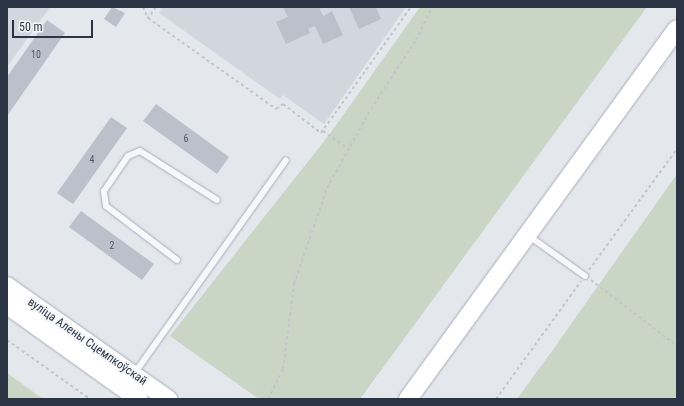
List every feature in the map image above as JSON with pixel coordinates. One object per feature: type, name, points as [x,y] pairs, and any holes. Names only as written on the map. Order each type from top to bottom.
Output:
[{"type":"main road","points":[[408,399],[677,29]]},
{"type":"main road","name":"вуліца Алены Сцемпкоўскай","points":[[7,286],[133,376],[168,399]]},
{"type":"main road","name":"вуліца Алены Сцемпкоўскай","points":[[7,305],[139,399]]},
{"type":"lane","points":[[177,260],[106,206],[104,191],[128,156],[140,150],[217,200]]},
{"type":"lane","points":[[133,376],[286,160]]},
{"type":"lane","points":[[528,235],[585,276]]},
{"type":"path","points":[[143,7],[148,18],[276,109],[283,104],[321,133],[411,7]]},
{"type":"path","points":[[148,18],[156,7]]},
{"type":"path","points":[[268,399],[283,368],[294,284],[327,188],[371,109],[416,40],[432,7]]},
{"type":"path","points":[[323,130],[348,149]]},
{"type":"path","points":[[585,276],[677,346]]},
{"type":"path","points":[[7,340],[90,399]]},
{"type":"shaded area","points":[[7,7],[50,7],[7,67]]},
{"type":"shaded area","points":[[163,7],[406,7],[324,124],[283,95],[280,99],[159,13]]},
{"type":"green space","points":[[420,7],[647,7],[360,399],[259,399],[170,336],[329,135]]},
{"type":"green space","points":[[677,174],[677,399],[517,399],[552,351]]},
{"type":"green space","points":[[7,373],[43,399],[7,399]]},
{"type":"building","points":[[112,7],[125,13],[116,27],[104,19]]},
{"type":"building","points":[[283,7],[319,7],[323,16],[332,11],[343,35],[323,44],[315,26],[308,29],[310,33],[286,44],[276,22],[288,17]]},
{"type":"building","points":[[349,7],[376,7],[381,19],[359,29]]},
{"type":"building","points":[[47,20],[65,33],[7,116],[7,77]]},
{"type":"building","points":[[156,104],[229,157],[217,174],[143,121]]},
{"type":"building","points":[[111,117],[127,128],[73,204],[57,193]]},
{"type":"building","points":[[81,211],[154,264],[142,280],[69,227]]}]
